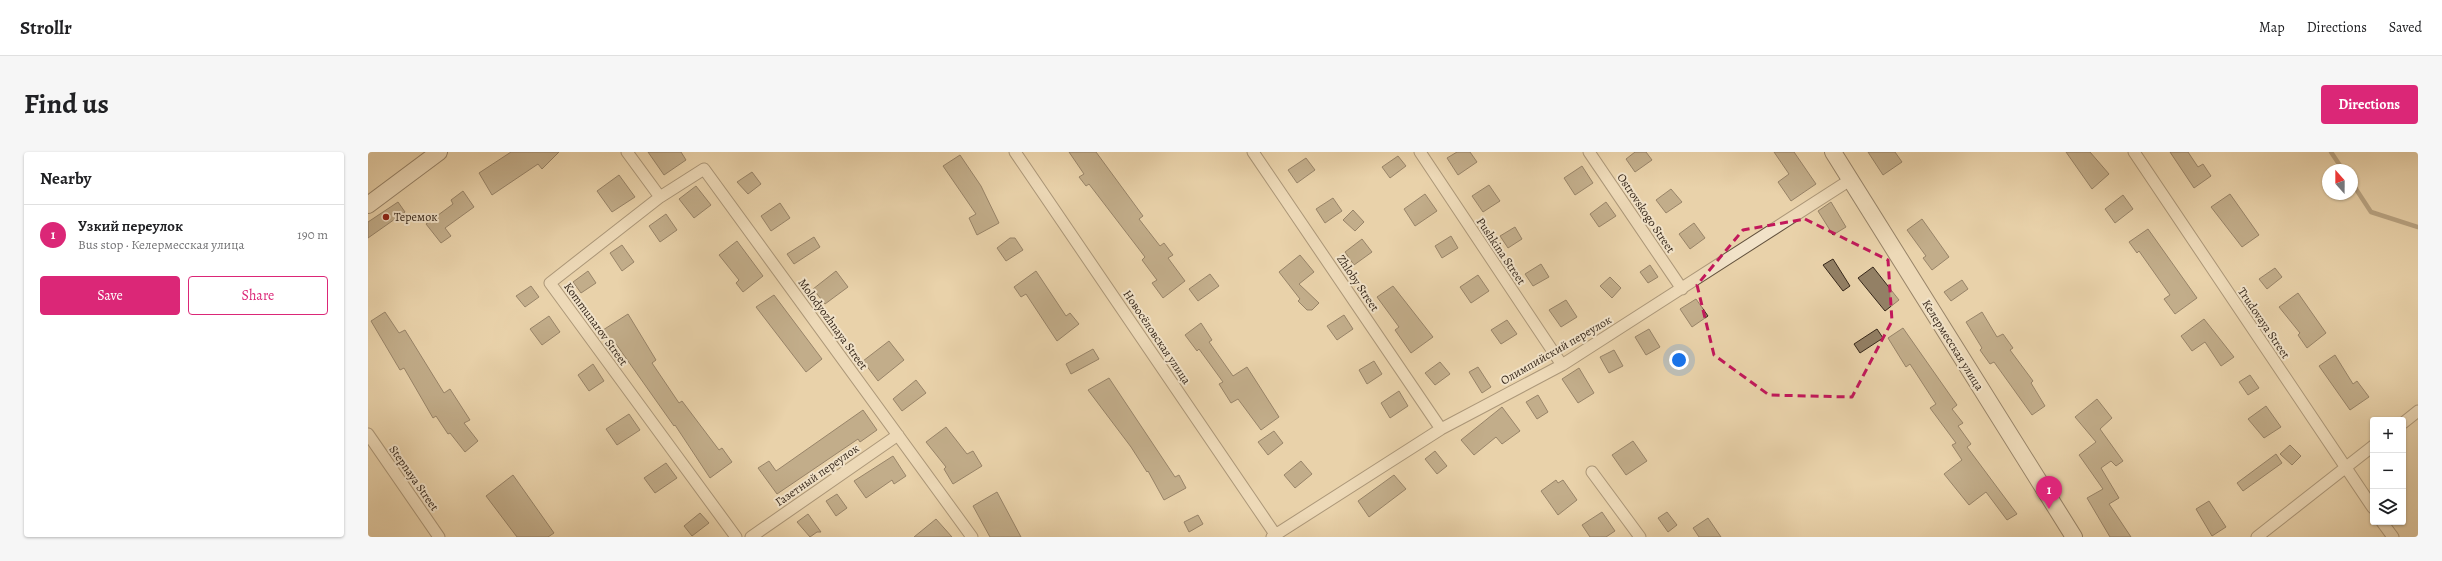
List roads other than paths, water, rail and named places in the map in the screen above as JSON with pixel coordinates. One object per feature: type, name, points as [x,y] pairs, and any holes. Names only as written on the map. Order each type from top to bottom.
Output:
[{"type":"street","points":[[368,205],[439,152]]},
{"type":"street","points":[[627,152],[660,197]]},
{"type":"street","name":"Новосёловская улица","points":[[1015,152],[1274,536]]},
{"type":"street","name":"Zhloby Street","points":[[1253,152],[1441,429]]},
{"type":"street","name":"Pushkina Street","points":[[1420,152],[1562,365]]},
{"type":"street","name":"Ostrovskogo Street","points":[[1589,152],[1682,289]]},
{"type":"street","name":"Келермесская улица","points":[[1833,152],[2074,537]]},
{"type":"street","name":"Trudovaya Street","points":[[2134,152],[2370,504]]},
{"type":"street","name":"Molodyozhnaya Street","points":[[660,197],[704,169],[972,537]]},
{"type":"street","name":"Олимпийский переулок","points":[[1274,536],[1441,429],[1562,365],[1850,180]]},
{"type":"street","name":"Kommunarov Street","points":[[660,197],[550,283],[736,537]]},
{"type":"street","points":[[2406,421],[2418,411]]},
{"type":"street","name":"Stepnaya Street","points":[[368,434],[439,537]]},
{"type":"street","name":"Газетный переулок","points":[[752,537],[898,435]]},
{"type":"street","points":[[2256,537],[2370,448]]},
{"type":"street","points":[[1592,472],[1640,537]]},
{"type":"street","points":[[2384,525],[2393,537]]},
{"type":"waterway","points":[[2331,152],[2339,164]]},
{"type":"waterway","points":[[2358,192],[2371,212],[2418,227]]},
{"type":"place","name":"Теремок","points":[[386,217]]},
{"type":"place","name":"Узкий переулок","points":[[2049,509]]}]
